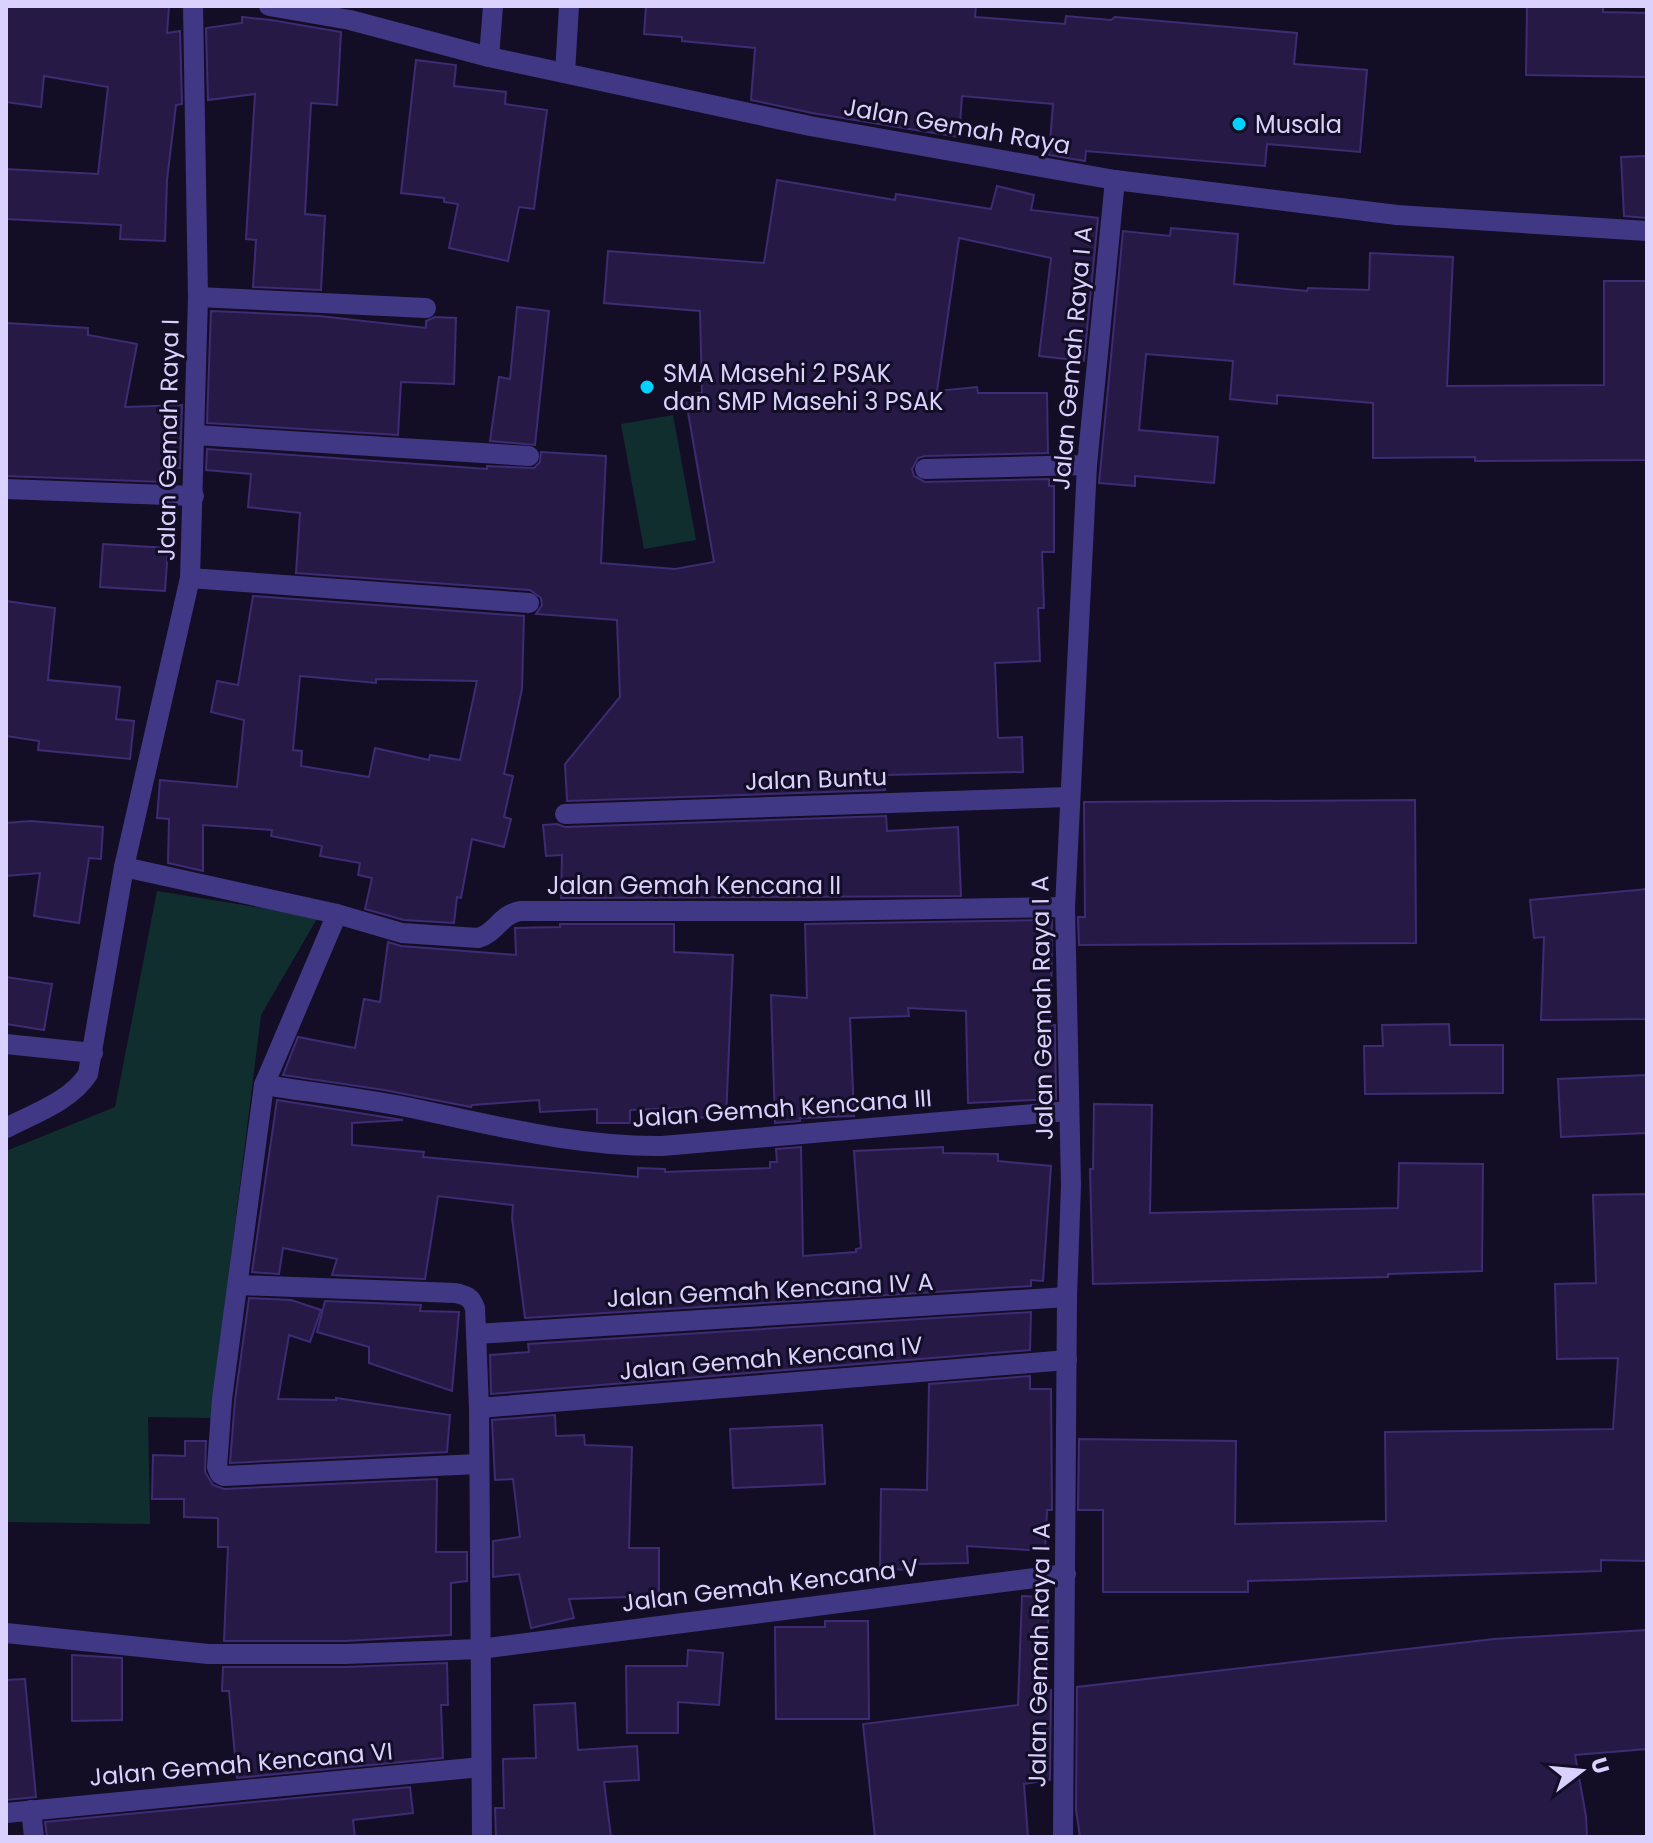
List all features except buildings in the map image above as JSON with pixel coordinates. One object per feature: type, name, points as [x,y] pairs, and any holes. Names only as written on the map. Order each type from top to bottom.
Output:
[{"type":"street","name":"Jalan Gemah Raya I","points":[[6,1128],[55,1102],[82,1084],[88,1074],[124,867],[190,578],[198,297],[193,6]]},
{"type":"street","name":"Jalan Gemah Raya","points":[[269,6],[350,20],[489,57],[810,126],[1115,180],[1397,215],[1647,231]]},
{"type":"street","points":[[489,57],[493,6]]},
{"type":"street","points":[[565,73],[569,6]]},
{"type":"street","name":"Jalan Gemah Raya I A","points":[[1063,1837],[1067,1297],[1071,1185],[1065,907],[1087,465],[1115,180]]},
{"type":"street","points":[[198,297],[426,308]]},
{"type":"street","points":[[195,435],[529,456]]},
{"type":"street","points":[[925,469],[1087,465]]},
{"type":"street","points":[[6,489],[194,496]]},
{"type":"street","points":[[190,578],[529,603]]},
{"type":"street","name":"Jalan Buntu","points":[[565,814],[1069,797]]},
{"type":"street","name":"Jalan Gemah Kencana II","points":[[124,867],[337,914],[402,933],[478,938],[489,934],[505,916],[520,911],[1065,907]]},
{"type":"street","points":[[337,914],[264,1085],[221,1412],[217,1467],[224,1476],[478,1464]]},
{"type":"street","points":[[6,1044],[93,1053]]},
{"type":"street","name":"Jalan Gemah Kencana III","points":[[264,1085],[418,1109],[533,1135],[619,1147],[662,1146],[1068,1111]]},
{"type":"street","points":[[238,1285],[455,1293],[468,1296],[472,1301],[479,1408],[482,1837]]},
{"type":"street","name":"Jalan Gemah Kencana IV A","points":[[476,1334],[1067,1297]]},
{"type":"street","name":"Jalan Gemah Kencana IV","points":[[479,1408],[1067,1360]]},
{"type":"street","name":"Jalan Gemah Kencana V","points":[[6,1633],[208,1654],[345,1654],[480,1649],[1066,1574]]},
{"type":"street","name":"Jalan Gemah Kencana VI","points":[[6,1813],[481,1767]]},
{"type":"street","points":[[31,1810],[34,1837]]},
{"type":"green space","points":[[673,415],[696,540],[644,549],[621,424]]},
{"type":"green space","points":[[157,891],[318,917],[261,1015],[211,1418],[148,1417],[150,1524],[6,1522],[6,1151],[115,1107]]},
{"type":"place","name":"Musala","points":[[1239,124]]},
{"type":"place","name":"SMA Masehi 2 PSAK dan SMP Masehi 3 PSAK","points":[[647,387]]}]
